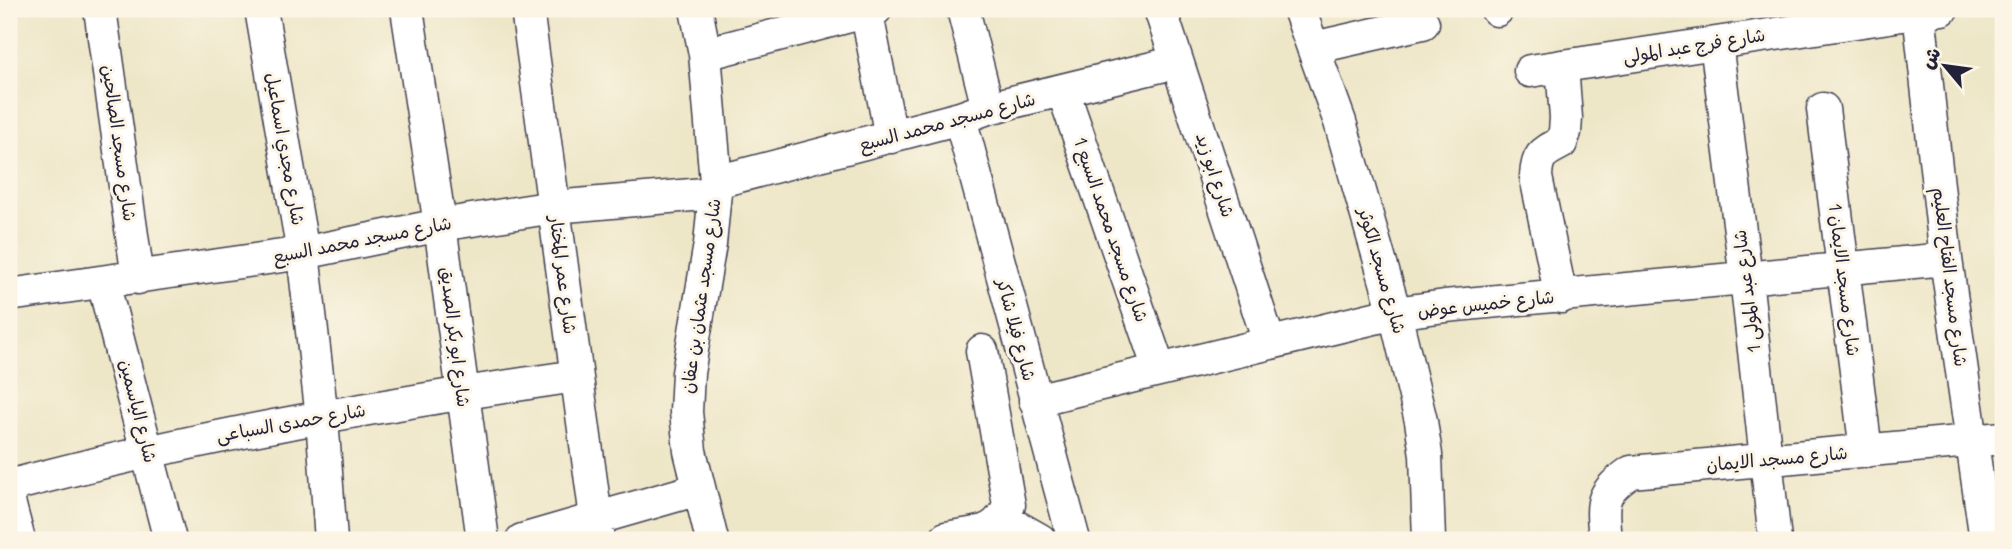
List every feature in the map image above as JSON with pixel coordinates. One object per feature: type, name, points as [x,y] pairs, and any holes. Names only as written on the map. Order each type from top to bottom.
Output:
[{"type":"street","name":"شارع مسجد الصالحين","points":[[100,9],[138,278]]},
{"type":"street","name":"شارع مجدي اسماعيل","points":[[261,9],[303,253],[322,418],[331,540]]},
{"type":"street","name":"شارع ابو بكر الصديق","points":[[407,9],[440,225],[482,540]]},
{"type":"street","name":"شارع عمر المختار","points":[[527,9],[597,529]]},
{"type":"street","name":"شارع مسجد عثمان بن عفان","points":[[696,9],[705,54],[716,188],[710,244],[688,373],[686,412],[690,451],[712,540]]},
{"type":"street","name":"شارع فيلا شاكر","points":[[964,9],[974,113],[1035,400],[1074,540]]},
{"type":"street","name":"شارع ابو زيد","points":[[1160,9],[1269,342]]},
{"type":"street","name":"شارع مسجد الكوثر","points":[[1299,9],[1340,122],[1395,313],[1423,432],[1429,496],[1429,540]]},
{"type":"street","points":[[705,54],[870,10],[891,137]]},
{"type":"street","name":"شارع فرج عبد المولى","points":[[1530,71],[1931,10]]},
{"type":"street","name":"شارع مسجد الفتاح العليم","points":[[1931,10],[1946,259],[1988,440],[1986,540]]},
{"type":"street","points":[[1313,48],[1423,23]]},
{"type":"street","name":"شارع عبد المولى 1","points":[[1716,43],[1775,540]]},
{"type":"street","name":"شارع مسجد محمد السبع","points":[[9,295],[303,253],[440,225],[554,206],[716,188],[974,113],[1177,62]]},
{"type":"street","points":[[1561,297],[1536,177],[1537,163],[1543,152],[1561,143],[1565,132],[1562,66]]},
{"type":"street","name":"شارع مسجد محمد السبع 1","points":[[1063,91],[1159,369]]},
{"type":"street","name":"شارع مسجد الايمان 1","points":[[1823,109],[1866,451]]},
{"type":"street","name":"شارع خميس عوض","points":[[1035,400],[1395,313],[1946,259]]},
{"type":"street","name":"شارع الياسمين","points":[[103,282],[170,540]]},
{"type":"street","points":[[946,538],[993,529],[1003,519],[1009,505],[982,351]]},
{"type":"street","name":"شارع حمدى السباعى","points":[[9,486],[226,434],[576,376]]},
{"type":"street","name":"شارع مسجد الايمان","points":[[1605,540],[1602,506],[1612,485],[1631,472],[1988,440]]},
{"type":"street","points":[[522,540],[597,529],[699,489]]},
{"type":"street","points":[[9,502],[19,540]]},
{"type":"street","points":[[1003,519],[1040,540]]}]
